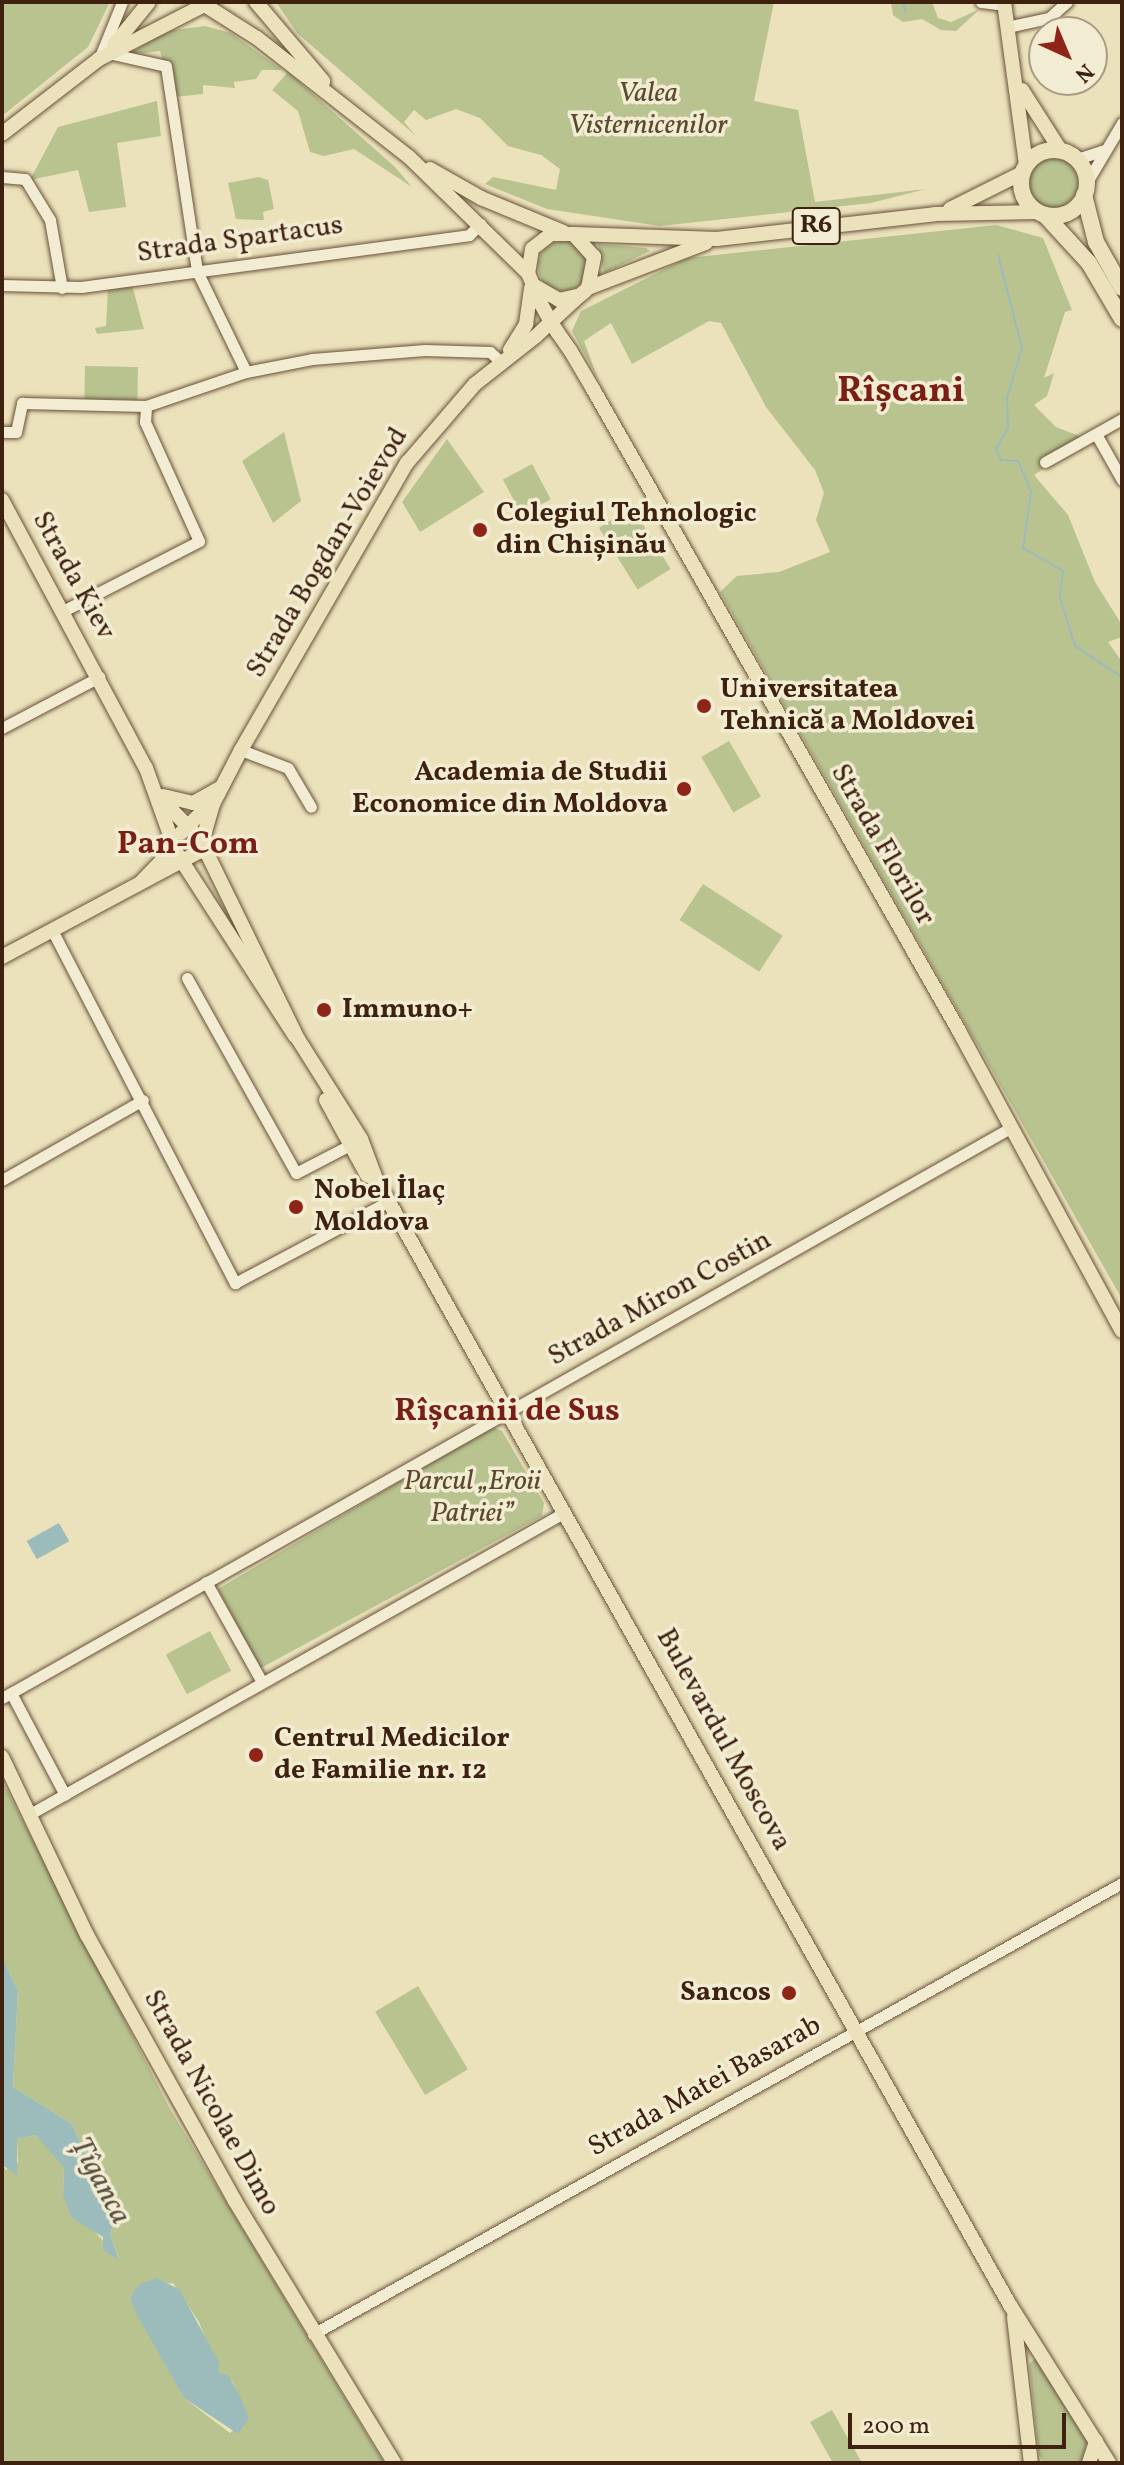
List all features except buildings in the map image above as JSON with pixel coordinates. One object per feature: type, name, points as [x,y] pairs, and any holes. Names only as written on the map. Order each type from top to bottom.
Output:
[{"type":"highway","points":[[1061,151],[1077,159],[1096,242],[1122,288]]},
{"type":"highway","name":"R6","points":[[1024,169],[1041,152],[1061,151]]},
{"type":"highway","points":[[1024,169],[1025,200],[1089,263],[1122,319]]},
{"type":"highway","name":"R6","points":[[1042,214],[1068,212],[1085,189]]},
{"type":"main road","points":[[104,56],[149,2]]},
{"type":"main road","points":[[256,2],[336,97]]},
{"type":"main road","points":[[2,134],[104,56],[205,3],[336,97],[409,157],[480,224],[530,278],[559,300],[583,292]]},
{"type":"main road","points":[[1004,4],[1017,79],[1024,169]]},
{"type":"main road","points":[[1017,79],[1061,151]]},
{"type":"main road","points":[[409,157],[481,198],[568,233],[594,257],[583,292],[566,320],[567,345]]},
{"type":"main road","name":"R6","points":[[935,214],[977,200],[1024,169]]},
{"type":"main road","name":"R6","points":[[568,233],[717,239],[935,214],[1042,214]]},
{"type":"main road","points":[[530,278],[532,249],[568,233]]},
{"type":"main road","name":"R6","points":[[583,292],[717,239]]},
{"type":"main road","name":"Strada Florilor","points":[[530,278],[551,322],[567,345],[1012,1127],[1122,1331]]},
{"type":"main road","name":"Strada Bogdan-Voievod","points":[[504,358],[526,324],[530,278]]},
{"type":"main road","name":"Strada Bogdan-Voievod","points":[[183,844],[201,843],[220,791],[241,750],[395,482],[447,412],[504,358],[536,336],[583,292]]},
{"type":"main road","points":[[536,336],[550,333],[567,345]]},
{"type":"main road","name":"Strada Kiev","points":[[2,500],[99,677],[183,844]]},
{"type":"main road","points":[[160,797],[193,803],[220,791]]},
{"type":"main road","name":"Strada Bogdan-Voievod","points":[[183,844],[220,791]]},
{"type":"main road","name":"Strada Kiev","points":[[160,797],[183,844]]},
{"type":"main road","name":"Bulevardul Moscova","points":[[201,843],[298,1039],[325,1087],[361,1139],[376,1179]]},
{"type":"main road","points":[[145,883],[183,844]]},
{"type":"main road","name":"Bulevardul Moscova","points":[[183,844],[198,877],[281,1022],[298,1039]]},
{"type":"main road","points":[[2,957],[145,883],[182,872],[198,877]]},
{"type":"main road","name":"Bulevardul Moscova","points":[[325,1087],[350,1145],[389,1201],[1010,2305],[1046,2356],[1109,2463]]},
{"type":"main road","name":"Strada Nicolae Dimo","points":[[2,1757],[87,1935],[313,2334],[394,2463]]},
{"type":"main road","name":"Bulevardul Moscova","points":[[1010,2305],[1022,2362],[1031,2463]]},
{"type":"main road","points":[[1022,2362],[1033,2353],[1046,2356]]},
{"type":"main road","points":[[1089,2463],[1096,2441]]},
{"type":"street","points":[[122,2],[104,56],[163,63],[175,102],[197,271],[246,372]]},
{"type":"street","points":[[981,2],[1004,4]]},
{"type":"street","points":[[1007,27],[1049,18],[1067,2]]},
{"type":"street","points":[[1085,189],[1104,150],[1120,129]]},
{"type":"street","points":[[1077,159],[1104,150]]},
{"type":"street","points":[[2,177],[25,179],[50,220],[62,288]]},
{"type":"street","name":"Strada Spartacus","points":[[2,285],[62,288],[197,271],[469,235],[480,224]]},
{"type":"street","points":[[2,432],[16,432],[17,409],[25,402],[146,406],[246,372],[389,351],[490,352],[504,358]]},
{"type":"street","points":[[63,611],[199,541],[145,422],[146,406]]},
{"type":"street","points":[[1045,462],[1122,419]]},
{"type":"street","points":[[1096,434],[1122,480]]},
{"type":"street","name":"Strada Kiev","points":[[2,728],[99,677]]},
{"type":"street","points":[[241,750],[288,768],[311,807]]},
{"type":"street","points":[[52,930],[143,1100],[235,1283],[389,1201]]},
{"type":"street","points":[[187,978],[296,1173],[350,1145]]},
{"type":"street","points":[[2,1180],[143,1100]]},
{"type":"street","name":"Strada Miron Costin","points":[[7,1695],[1012,1127]]},
{"type":"street","points":[[30,1814],[565,1512]]},
{"type":"street","points":[[206,1582],[262,1682]]},
{"type":"street","points":[[7,1695],[65,1795]]},
{"type":"street","name":"Strada Matei Basarab","points":[[313,2334],[1122,1883]]},
{"type":"green space","points":[[2,2],[109,4],[88,47],[2,116]]},
{"type":"green space","name":"Valea Visternicenilor","points":[[276,2],[774,2],[754,101],[798,110],[815,202],[926,189],[871,203],[660,226],[547,209],[485,184],[493,177],[556,190],[560,169],[541,155],[508,146],[480,118],[456,109],[426,120],[414,110],[404,122],[416,136],[297,33]]},
{"type":"green space","points":[[891,2],[932,2],[938,18],[951,22],[980,9],[956,31],[941,30],[922,19],[903,22],[893,15]]},
{"type":"green space","points":[[205,26],[231,33],[282,70],[262,70],[256,79],[234,82],[235,88],[203,85],[203,94],[174,97],[160,51],[128,55],[166,31]]},
{"type":"green space","points":[[288,72],[395,167],[412,187],[354,149],[324,156],[310,152],[298,111],[272,90]]},
{"type":"green space","points":[[157,101],[161,136],[117,143],[126,207],[89,212],[78,170],[30,180],[58,127]]},
{"type":"green space","points":[[1053,158],[1071,165],[1078,183],[1071,201],[1053,208],[1035,201],[1028,183],[1035,165]]},
{"type":"green space","points":[[258,177],[268,180],[274,209],[263,212],[264,220],[236,219],[228,183]]},
{"type":"green space","points":[[996,225],[1043,238],[1072,310],[1065,312],[1044,378],[1054,373],[1047,396],[1034,405],[1056,427],[1082,437],[1040,460],[1043,469],[1034,475],[1068,515],[1095,582],[1122,625],[1122,637],[1108,642],[1122,662],[1122,1299],[720,592],[737,576],[779,572],[830,552],[816,520],[824,493],[815,470],[766,407],[721,323],[709,321],[632,364],[611,323],[584,341],[598,379],[572,331],[581,311],[687,258]]},
{"type":"green space","points":[[563,241],[580,249],[588,266],[580,283],[563,291],[546,283],[538,266],[546,249]]},
{"type":"green space","points":[[598,244],[646,248],[650,251],[604,273]]},
{"type":"green space","points":[[132,285],[144,329],[97,334],[95,328],[106,326],[108,288]]},
{"type":"green space","points":[[85,366],[138,367],[137,400],[84,399]]},
{"type":"green space","points":[[284,432],[301,501],[273,523],[242,461]]},
{"type":"green space","points":[[447,439],[484,492],[420,532],[402,502]]},
{"type":"green space","points":[[532,464],[551,499],[522,515],[503,479]]},
{"type":"green space","points":[[632,507],[671,569],[638,590],[599,528]]},
{"type":"green space","points":[[729,741],[761,796],[733,812],[701,757]]},
{"type":"green space","points":[[703,884],[783,936],[759,972],[680,920]]},
{"type":"green space","name":"Parcul „Eroii Patriei”","points":[[492,1427],[502,1431],[544,1503],[542,1516],[259,1669],[218,1589]]},
{"type":"green space","points":[[210,1631],[231,1671],[187,1694],[166,1654]]},
{"type":"green space","points":[[2,1780],[170,2109],[384,2463],[2,2463],[2,2165],[6,2170],[18,2162],[17,2139],[36,2135],[53,2149],[64,2168],[63,2196],[119,2259],[110,2234],[115,2220],[72,2124],[13,2087],[18,1991],[2,1957]],"holes":[[[173,2283],[199,2322],[219,2373],[232,2381],[249,2418],[230,2433],[184,2398],[130,2298],[139,2285]]]},
{"type":"green space","points":[[418,1986],[468,2069],[425,2095],[375,2012]]},
{"type":"green space","points":[[1037,2357],[1088,2438],[1081,2463],[1044,2463],[1039,2455],[1029,2364]]},
{"type":"green space","points":[[832,2410],[862,2463],[833,2463],[810,2422]]},
{"type":"water","points":[[59,1523],[69,1541],[37,1559],[27,1541]]},
{"type":"water","points":[[2,1957],[18,1991],[13,2087],[72,2124],[115,2220],[110,2234],[119,2260],[103,2250],[103,2237],[72,2218],[63,2196],[64,2168],[36,2135],[17,2139],[17,2175],[2,2165]]},
{"type":"water","points":[[156,2278],[179,2289],[219,2362],[219,2373],[228,2375],[240,2396],[249,2418],[238,2434],[184,2398],[137,2315],[130,2298],[138,2285]]},
{"type":"waterway","points":[[903,2],[906,13]]},
{"type":"waterway","points":[[998,255],[1022,348],[1007,398],[1008,428],[996,449],[1001,460],[1018,461],[1031,492],[1023,548],[1063,571],[1060,597],[1075,646],[1122,677]]},
{"type":"place","name":"Colegiul Tehnologic din Chișinău","points":[[480,530]]},
{"type":"place","name":"Universitatea Tehnică a Moldovei","points":[[704,706]]},
{"type":"place","name":"Academia de Studii Economice din Moldova","points":[[684,789]]},
{"type":"place","name":"Immuno+","points":[[324,1010]]},
{"type":"place","name":"Nobel İlaç Moldova","points":[[296,1207]]},
{"type":"place","name":"Centrul Medicilor de Familie nr. 12","points":[[256,1755]]},
{"type":"place","name":"Sancos","points":[[789,1993]]},
{"type":"district","name":"Rîșcani","points":[[901,393]]},
{"type":"district","name":"Pan-Com","points":[[188,845]]},
{"type":"district","name":"Rîșcanii de Sus","points":[[507,1412]]},
{"type":"water label","name":"Țîganca","points":[[100,2181]]}]
